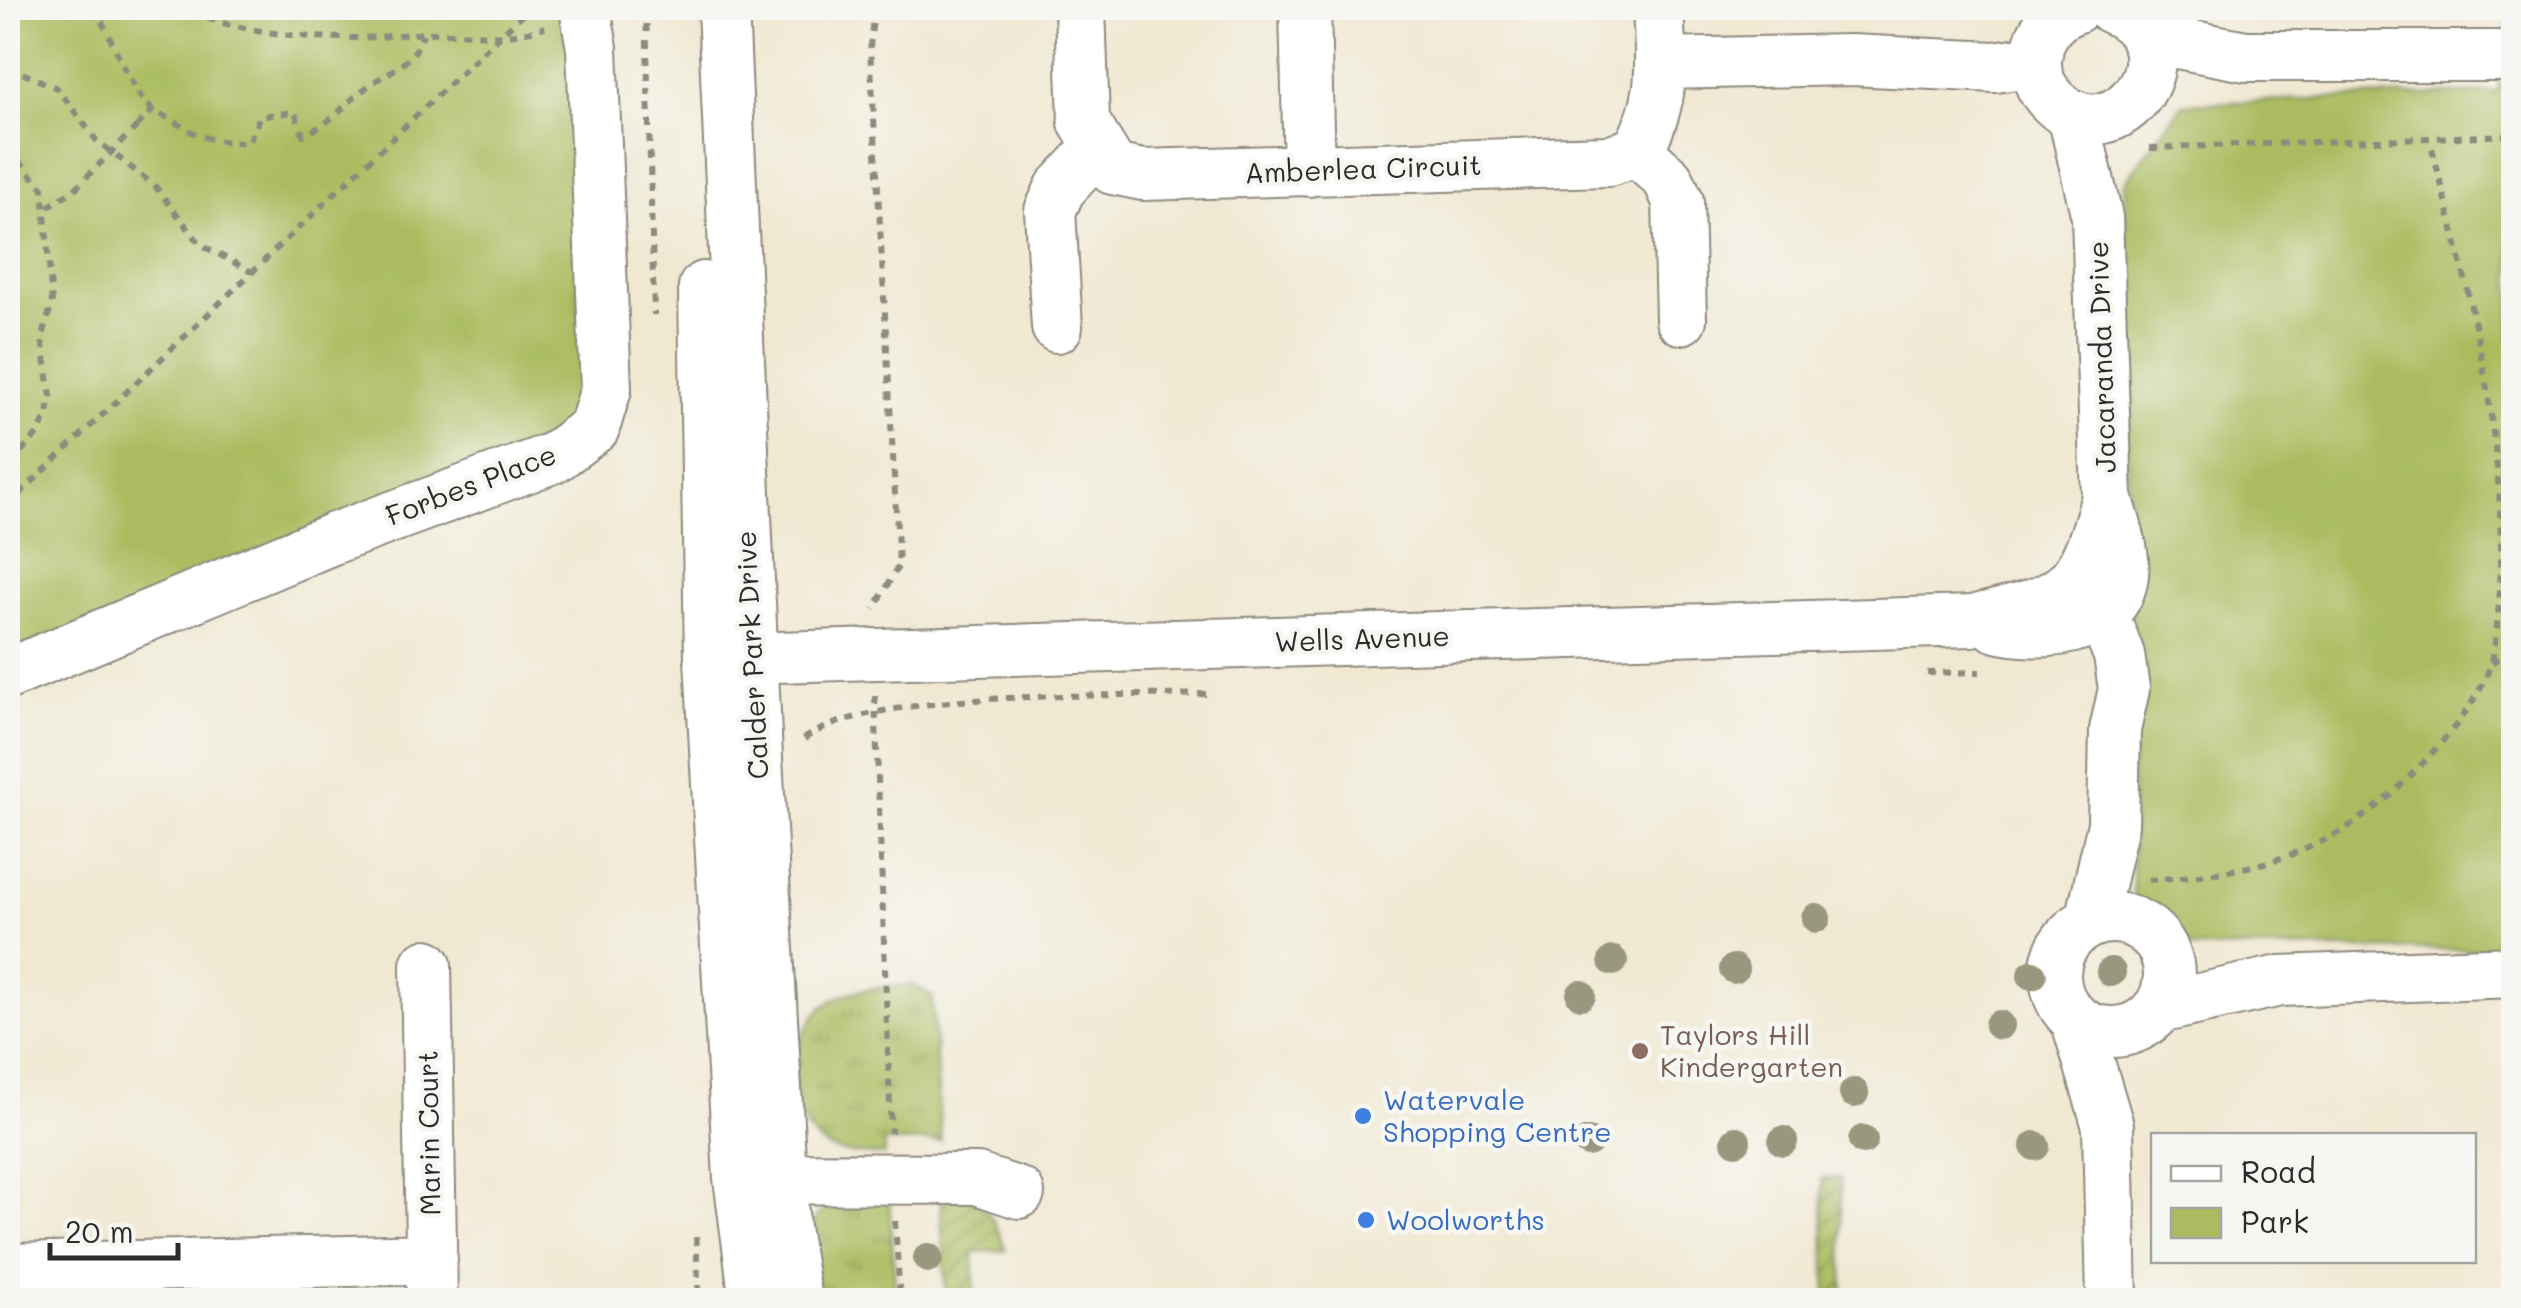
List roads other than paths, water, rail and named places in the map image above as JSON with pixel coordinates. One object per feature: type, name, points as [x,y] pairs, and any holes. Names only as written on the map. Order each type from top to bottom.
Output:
[{"type":"street","name":"Calder Park Drive","points":[[720,8],[731,657],[761,1179],[784,1228],[796,1300]]},
{"type":"street","points":[[1057,327],[1050,211],[1060,189],[1097,148],[1084,122],[1080,8]]},
{"type":"street","points":[[1305,8],[1309,170]]},
{"type":"street","points":[[1658,8],[1661,64],[1656,116],[1637,152],[1668,180],[1678,200],[1682,318]]},
{"type":"street","points":[[2099,12],[2150,70],[2129,115]]},
{"type":"street","points":[[2246,56],[2129,115],[2108,117],[2073,115],[2046,94],[2035,61],[2044,32],[2099,12],[2246,56],[2514,56]]},
{"type":"street","name":"Forbes Place","points":[[8,674],[332,539],[555,456],[594,428],[606,390],[587,16]]},
{"type":"street","points":[[1661,64],[1851,60],[1996,67],[2035,61]]},
{"type":"street","name":"Jacaranda Drive","points":[[2073,115],[2098,217],[2107,497],[2086,567],[2084,608]]},
{"type":"street","name":"Jacaranda Drive","points":[[2098,217],[2129,115]]},
{"type":"street","name":"Amberlea Circuit","points":[[1097,148],[1113,168],[1144,176],[1608,161],[1637,152]]},
{"type":"street","name":"Wells Avenue","points":[[731,657],[1972,621],[2036,606],[2084,608]]},
{"type":"street","points":[[2084,608],[2115,730],[2113,824],[2091,921]]},
{"type":"street","name":"Calder Park Drive","points":[[731,657],[757,758],[761,1179],[755,1300]]},
{"type":"street","points":[[2112,1300],[2108,1126],[2147,961],[2113,824]]},
{"type":"street","points":[[2108,1126],[2078,1022],[2056,991],[2054,972],[2068,937],[2091,921],[2126,919],[2147,961]]},
{"type":"street","points":[[2147,961],[2280,981],[2514,972]]},
{"type":"street","points":[[2078,1022],[2106,1032],[2147,961]]},
{"type":"street","name":"Marin Court","points":[[426,964],[432,1280]]},
{"type":"street","points":[[761,1179],[977,1179],[1019,1192]]},
{"type":"street","points":[[8,1269],[432,1280]]},
{"type":"place","name":"Taylors Hill Kindergarten","points":[[1640,1051]]},
{"type":"place","name":"Watervale Shopping Centre","points":[[1363,1116]]},
{"type":"place","name":"Woolworths","points":[[1366,1220]]}]
